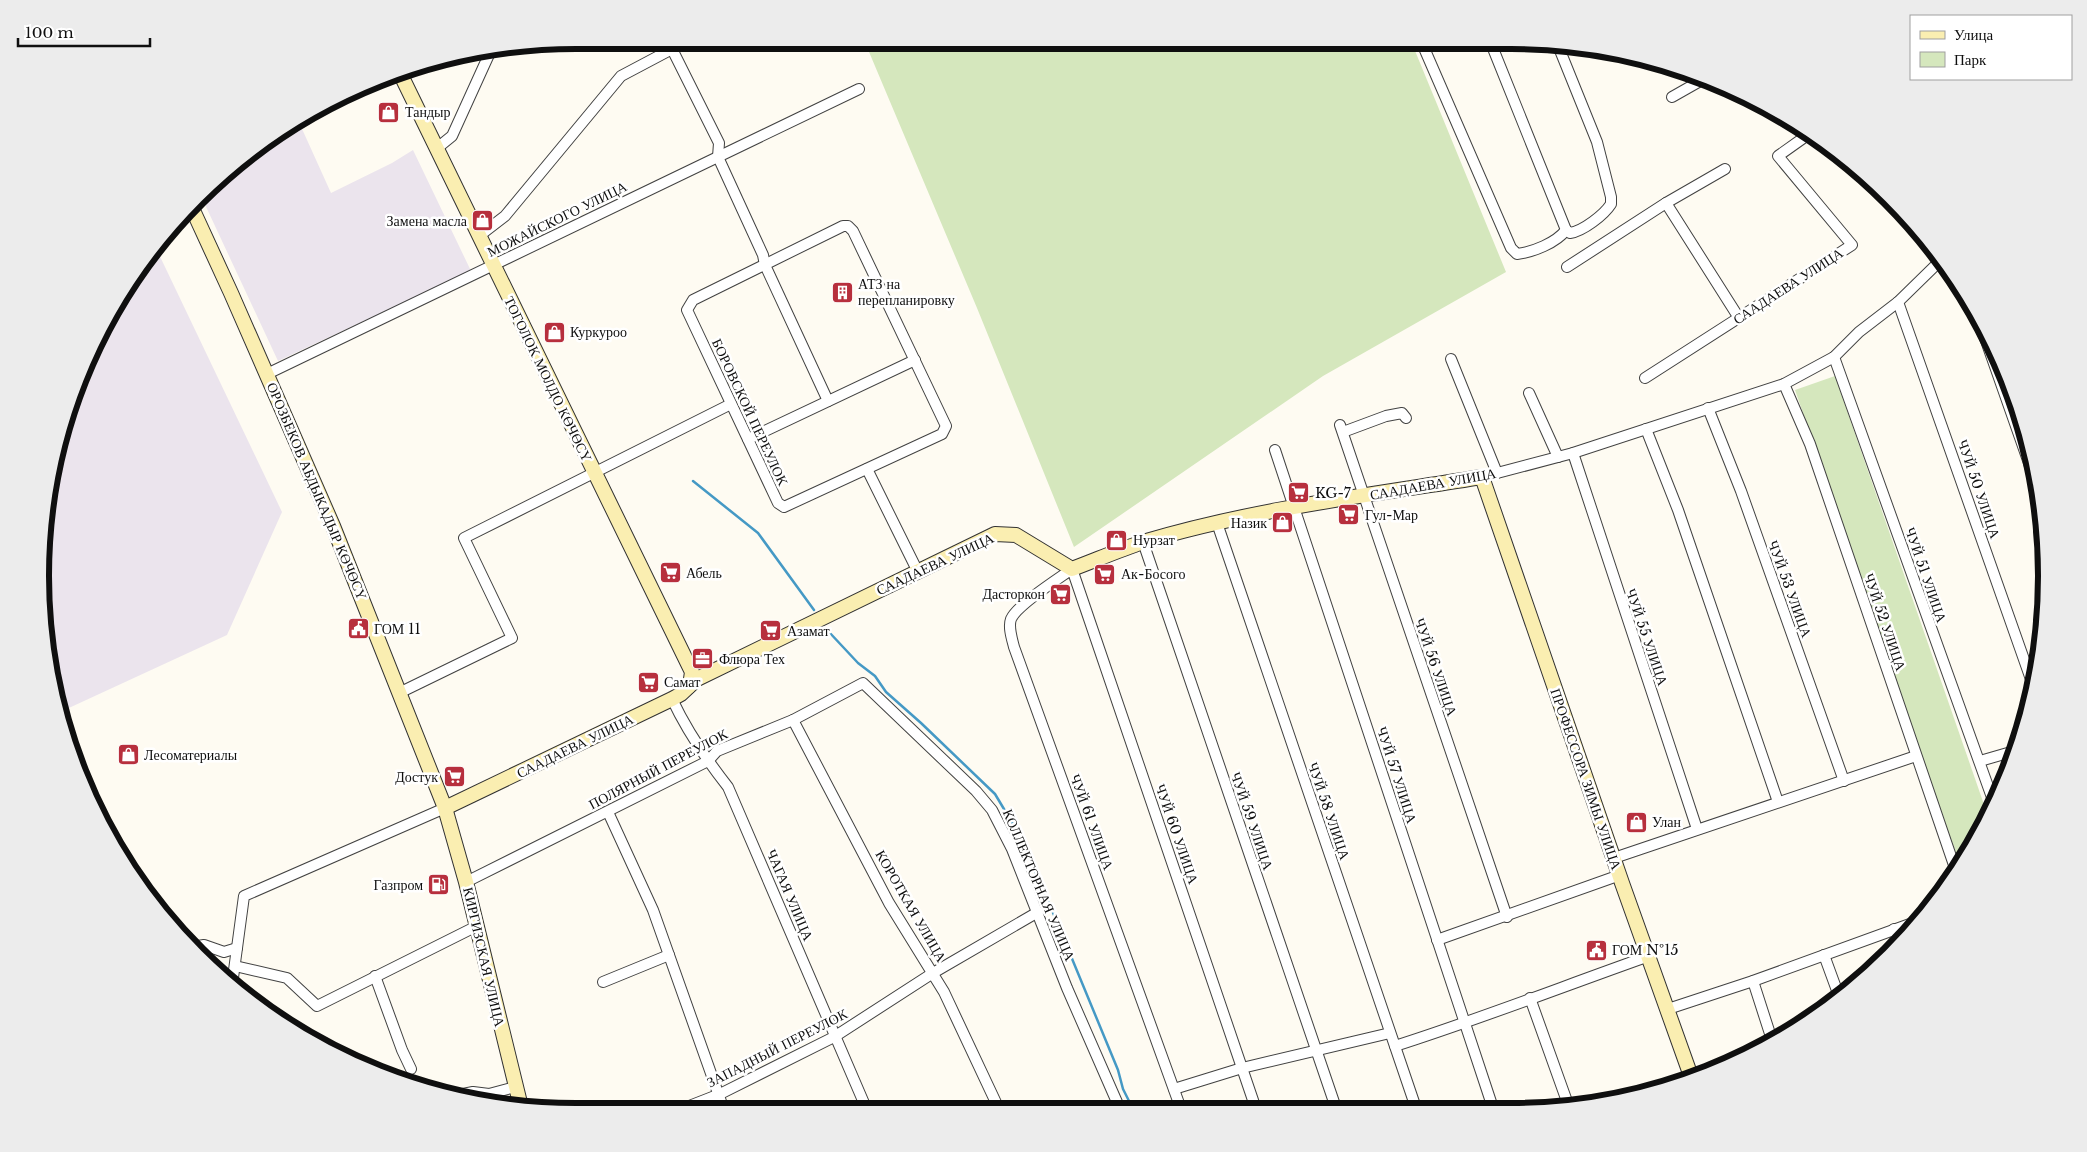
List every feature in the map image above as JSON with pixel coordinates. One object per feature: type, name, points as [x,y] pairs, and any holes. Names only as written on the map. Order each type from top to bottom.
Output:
[{"type":"street","points":[[479,236],[506,216],[621,76],[672,49],[719,143],[718,157],[763,254],[764,265],[828,401]]},
{"type":"street","points":[[1424,49],[1511,248],[1517,254],[1524,253],[1550,243],[1562,236],[1566,230]]},
{"type":"street","points":[[1493,49],[1566,230],[1570,233],[1576,232],[1601,214],[1611,204],[1611,197],[1598,142],[1560,51]]},
{"type":"street","points":[[436,149],[452,136],[488,56]]},
{"type":"street","name":"ТОГОЛОК МОЛДО КӨЧӨСҮ","points":[[403,78],[692,672],[692,679],[688,687]]},
{"type":"street","points":[[1672,96],[1696,83]]},
{"type":"street","name":"МОЖАЙСКОГО УЛИЦА","points":[[267,374],[859,89]]},
{"type":"street","name":"СААДАЕВА УЛИЦА","points":[[1645,378],[1852,245],[1778,156],[1804,138]]},
{"type":"street","points":[[1568,267],[1666,203],[1725,169]]},
{"type":"street","points":[[1666,203],[1738,318]]},
{"type":"street","name":"ОРОЗБЕКОВ АБДЫКАДЫР КӨЧӨСҮ","points":[[193,213],[267,374],[340,542],[445,808]]},
{"type":"street","name":"БОРОВСКОЙ ПЕРЕУЛОК","points":[[843,226],[851,228],[945,422],[945,430],[942,434],[784,507],[778,503],[687,310],[693,300],[764,265],[843,226]]},
{"type":"street","name":"СААДАЕВА УЛИЦА","points":[[233,976],[244,896],[445,808],[672,699],[682,694],[697,680],[995,534],[1016,535],[1072,569],[1143,542],[1217,523],[1294,508],[1482,477],[1573,453],[1784,384],[1834,357],[1859,332],[1898,302],[1936,265]]},
{"type":"street","name":"ЧУЙ 50 УЛИЦА","points":[[1898,302],[2029,674]]},
{"type":"street","name":"ЧУЙ 51 УЛИЦА","points":[[1834,357],[1991,794]]},
{"type":"street","points":[[1451,359],[1497,473]]},
{"type":"street","points":[[748,439],[915,360]]},
{"type":"street","points":[[1997,371],[2015,422]]},
{"type":"street","name":"ЧУЙ 52 УЛИЦА","points":[[1784,384],[1810,444],[1953,863]]},
{"type":"street","points":[[1529,394],[1558,457]]},
{"type":"street","points":[[399,693],[512,638],[464,538],[731,404]]},
{"type":"street","name":"ЧУЙ 53 УЛИЦА","points":[[1708,408],[1744,501],[1844,781]]},
{"type":"street","name":"ЧУЙ 56 УЛИЦА","points":[[1406,418],[1402,413],[1342,428],[1506,917]]},
{"type":"street","points":[[1646,429],[1678,510],[1778,802]]},
{"type":"street","name":"ЧУЙ 57 УЛИЦА","points":[[1275,450],[1464,1024],[1492,1103]]},
{"type":"street","name":"ЧУЙ 55 УЛИЦА","points":[[1573,453],[1697,829]]},
{"type":"street","points":[[867,469],[918,572]]},
{"type":"street","name":"ПРОФЕССОРА ЗИМЫ УЛИЦА","points":[[1482,477],[1689,1072]]},
{"type":"street","name":"ЧУЙ 58 УЛИЦА","points":[[1217,523],[1414,1103]]},
{"type":"street","name":"ЧУЙ 59 УЛИЦА","points":[[1143,542],[1334,1103]]},
{"type":"street","name":"ЧУЙ 60 УЛИЦА","points":[[1072,569],[1254,1103]]},
{"type":"street","name":"ЧУЙ 61 УЛИЦА","points":[[1072,569],[1032,597],[1011,619],[1010,628],[1014,647],[1179,1103]]},
{"type":"street","name":"ПОЛЯРНЫЙ ПЕРЕУЛОК","points":[[466,882],[708,761],[717,751],[793,720],[863,683]]},
{"type":"street","name":"КОЛЛЕКТОРНАЯ УЛИЦА","points":[[863,683],[976,791],[992,810],[1012,849],[1067,988],[1117,1103]]},
{"type":"street","name":"ЧАГАЯ УЛИЦА","points":[[672,699],[683,722],[708,761],[728,787],[863,1103]]},
{"type":"street","name":"КОРОТКАЯ УЛИЦА","points":[[793,720],[889,903],[944,992],[996,1103]]},
{"type":"street","points":[[1980,761],[2007,753]]},
{"type":"street","points":[[1614,858],[1916,756]]},
{"type":"street","name":"КИРГИЗСКАЯ УЛИЦА","points":[[445,808],[466,882],[519,1100]]},
{"type":"street","points":[[608,812],[653,910],[722,1103]]},
{"type":"street","points":[[1437,940],[1620,875]]},
{"type":"street","name":"ЗАПАДНЫЙ ПЕРЕУЛОК","points":[[697,1103],[720,1094],[834,1037],[933,973],[1038,912]]},
{"type":"street","points":[[1668,1009],[1753,981],[1906,925]]},
{"type":"street","points":[[235,966],[287,978],[318,1006],[477,926]]},
{"type":"street","points":[[1894,929],[1896,935]]},
{"type":"street","points":[[200,946],[204,945],[224,952],[237,948]]},
{"type":"street","points":[[603,982],[669,955]]},
{"type":"street","points":[[1824,955],[1836,991]]},
{"type":"street","points":[[1395,1046],[1464,1024],[1530,998],[1649,956]]},
{"type":"street","points":[[376,976],[402,1050],[412,1069]]},
{"type":"street","points":[[1753,981],[1770,1035]]},
{"type":"street","points":[[1530,998],[1566,1100]]},
{"type":"street","points":[[1174,1089],[1242,1068],[1390,1033]]},
{"type":"street","points":[[471,1092],[489,1094],[515,1087]]},
{"type":"shaded area","points":[[301,126],[331,193],[392,163],[413,150],[471,271],[278,361],[204,202],[255,158]]},
{"type":"shaded area","points":[[159,254],[282,512],[227,635],[66,709],[53,645],[50,610],[50,542],[53,507],[59,473],[77,407],[103,343],[119,312]]},
{"type":"green space","points":[[868,49],[1414,49],[1506,272],[1323,376],[1074,547],[977,308]]},
{"type":"green space","points":[[1835,376],[1985,807],[1957,857],[1795,390]]},
{"type":"waterway","points":[[693,481],[758,533],[814,610]]},
{"type":"waterway","points":[[829,632],[858,663],[875,676],[886,692],[995,794],[1032,856],[1038,883],[1049,903],[1130,1103]]},
{"type":"place","name":"Тандыр","points":[[389,112]]},
{"type":"place","name":"Замена масла","points":[[483,221]]},
{"type":"place","name":"АТЗ на перепланировку","points":[[842,292]]},
{"type":"place","name":"Куркуроо","points":[[554,332]]},
{"type":"place","name":"KG-7","points":[[1299,493]]},
{"type":"place","name":"Гул-Мар","points":[[1349,515]]},
{"type":"place","name":"Назик","points":[[1283,523]]},
{"type":"place","name":"Нурзат","points":[[1117,540]]},
{"type":"place","name":"Абель","points":[[670,573]]},
{"type":"place","name":"Ак-Босого","points":[[1105,574]]},
{"type":"place","name":"Дасторкон","points":[[1061,594]]},
{"type":"place","name":"ГОМ 11","points":[[358,629]]},
{"type":"place","name":"Азамат","points":[[771,631]]},
{"type":"place","name":"Флюра Тех","points":[[703,659]]},
{"type":"place","name":"Самат","points":[[648,682]]},
{"type":"place","name":"Лесоматериалы","points":[[128,755]]},
{"type":"place","name":"Достук","points":[[454,777]]},
{"type":"place","name":"Улан","points":[[1636,822]]},
{"type":"place","name":"Газпром","points":[[439,885]]},
{"type":"place","name":"ГОМ №15","points":[[1596,950]]}]
